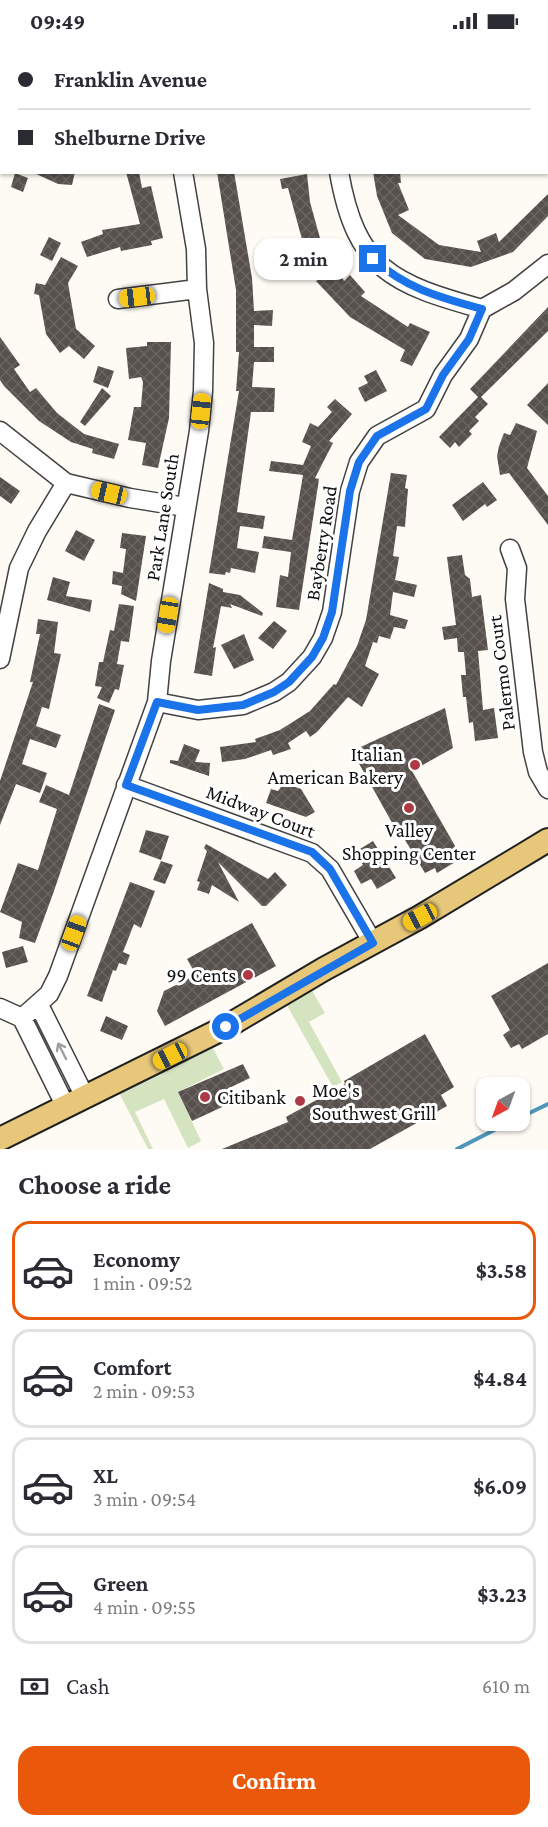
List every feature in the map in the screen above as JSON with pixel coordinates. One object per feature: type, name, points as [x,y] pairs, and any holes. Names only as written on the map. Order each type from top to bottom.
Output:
[{"type":"main road","points":[[0,1139],[225,1028],[548,840]]},
{"type":"street","name":"Park Lane South","points":[[22,1018],[39,1005],[58,976],[157,702],[203,392],[204,343],[197,290],[196,249],[183,174]]},
{"type":"street","points":[[339,174],[353,229],[373,259],[393,277],[425,293],[482,309],[514,291],[548,264]]},
{"type":"street","points":[[118,299],[197,290]]},
{"type":"street","name":"Bayberry Road","points":[[157,702],[198,710],[243,705],[274,692],[289,682],[312,657],[323,638],[332,612],[350,491],[359,462],[377,436],[426,409],[443,375],[469,339],[482,309]]},
{"type":"street","points":[[0,431],[66,483],[130,498],[185,507]]},
{"type":"street","points":[[0,659],[19,568],[66,483]]},
{"type":"street","name":"Palermo Court","points":[[510,549],[517,568],[515,600],[533,752],[538,772],[548,789]]},
{"type":"street","name":"Midway Court","points":[[126,785],[312,852],[330,869],[373,943]]},
{"type":"street","points":[[39,1005],[76,1102]]},
{"type":"street","points":[[0,1008],[22,1018],[76,1102]]},
{"type":"green space","points":[[306,980],[325,1013],[309,1022],[342,1082],[333,1087],[281,995]]},
{"type":"green space","points":[[207,1037],[224,1069],[178,1092],[201,1141],[188,1148],[164,1099],[135,1112],[153,1149],[148,1149],[114,1083]]},
{"type":"building","points":[[15,174],[28,178],[23,192],[11,187]]},
{"type":"building","points":[[36,174],[75,174],[72,185],[58,184]]},
{"type":"building","points":[[127,174],[139,174],[142,188],[151,186],[163,238],[151,241],[152,245],[121,251],[120,247],[87,257],[81,242],[103,234],[102,230],[140,224]]},
{"type":"building","points":[[217,174],[234,174],[252,278],[254,311],[273,310],[272,326],[254,325],[254,347],[274,347],[274,362],[254,362],[252,387],[275,388],[274,412],[251,412],[237,512],[265,516],[263,529],[240,526],[237,548],[259,552],[255,573],[231,568],[230,573],[226,572],[225,575],[209,573],[239,391],[236,391],[239,352],[236,352],[236,290]]},
{"type":"building","points":[[307,174],[310,202],[323,249],[326,248],[344,281],[350,275],[365,292],[361,296],[408,327],[410,323],[430,332],[412,366],[400,361],[405,350],[350,317],[316,281],[318,280],[313,271],[317,268],[303,243],[288,188],[282,189],[280,179]]},
{"type":"building","points":[[373,174],[400,174],[401,183],[398,183],[409,210],[398,215],[439,245],[481,252],[477,241],[496,233],[499,242],[548,194],[548,216],[513,252],[471,267],[425,259],[392,233],[377,196]]},
{"type":"building","points":[[49,237],[61,243],[52,261],[40,255]]},
{"type":"building","points":[[61,257],[78,266],[68,283],[76,329],[95,346],[84,359],[69,346],[60,353],[46,334],[39,295],[34,294],[36,283],[45,285]]},
{"type":"building","points":[[548,307],[548,331],[481,397],[488,404],[475,417],[479,421],[469,431],[472,434],[459,447],[455,442],[450,448],[439,437],[478,397],[470,389]]},
{"type":"building","points":[[0,337],[20,365],[14,369],[30,392],[36,388],[57,413],[84,434],[119,444],[114,459],[92,453],[93,449],[71,442],[39,421],[4,386],[0,380]]},
{"type":"building","points":[[147,342],[171,342],[169,418],[158,468],[142,465],[146,443],[128,440],[134,407],[141,407],[143,382],[141,377],[129,379],[126,348],[147,346]]},
{"type":"building","points":[[98,366],[114,371],[108,388],[93,382]]},
{"type":"building","points":[[376,370],[387,391],[365,402],[358,388],[368,383],[364,376]]},
{"type":"building","points":[[548,383],[548,425],[527,405]]},
{"type":"building","points":[[102,388],[111,396],[85,426],[80,422]]},
{"type":"building","points":[[335,399],[352,414],[329,441],[333,443],[315,478],[319,479],[299,610],[276,607],[280,575],[288,577],[291,552],[262,548],[264,536],[292,540],[303,475],[269,471],[271,461],[303,465],[311,446],[302,442],[310,423],[318,427],[332,412],[327,407]]},
{"type":"building","points":[[516,423],[537,431],[527,468],[548,496],[548,525],[509,473],[500,475],[497,456],[499,446],[504,433],[510,435]]},
{"type":"building","points":[[391,473],[407,475],[405,488],[408,489],[405,527],[397,526],[393,556],[399,557],[395,580],[417,585],[414,597],[393,592],[390,615],[408,620],[405,629],[394,627],[390,639],[379,636],[377,643],[373,642],[365,666],[379,674],[362,707],[348,697],[317,732],[310,737],[306,731],[288,743],[291,749],[273,755],[271,750],[245,759],[222,762],[220,747],[256,742],[255,739],[280,730],[310,711],[334,684],[336,685],[357,646],[366,620]]},
{"type":"building","points":[[0,477],[20,491],[11,504],[0,496]]},
{"type":"building","points":[[483,482],[497,500],[487,507],[485,504],[463,521],[452,505]]},
{"type":"building","points":[[76,530],[95,540],[84,561],[65,551]]},
{"type":"building","points":[[122,533],[146,536],[136,601],[121,594],[122,586],[112,584],[113,571],[123,573],[126,549],[120,548]]},
{"type":"building","points":[[462,555],[465,575],[470,579],[472,597],[481,595],[488,650],[478,651],[483,710],[494,708],[498,738],[475,741],[473,722],[469,723],[466,697],[463,697],[461,675],[466,675],[464,652],[458,652],[457,638],[444,640],[442,627],[456,625],[447,557]]},
{"type":"building","points":[[53,577],[70,582],[66,596],[92,600],[90,612],[47,600]]},
{"type":"building","points":[[209,583],[223,589],[223,592],[240,595],[263,613],[262,616],[230,604],[232,608],[221,606],[213,648],[216,647],[212,676],[194,673]]},
{"type":"building","points":[[119,604],[134,606],[129,642],[121,641],[117,664],[124,665],[119,690],[115,689],[109,703],[97,698],[102,687],[95,686],[99,662],[103,662],[110,630],[114,631]]},
{"type":"building","points":[[38,619],[58,622],[54,653],[61,654],[49,709],[42,707],[36,726],[61,735],[56,748],[30,739],[22,764],[47,773],[40,793],[16,784],[0,825],[0,781],[33,682],[30,682],[40,634],[36,634]]},
{"type":"building","points":[[274,621],[287,631],[273,649],[258,638]]},
{"type":"building","points":[[244,634],[254,660],[234,669],[221,645]]},
{"type":"building","points":[[99,704],[115,710],[35,943],[19,938],[22,922],[0,912],[18,863],[38,870],[57,809],[39,802],[46,785],[69,795]]},
{"type":"building","name":"Valley Shopping Center","points":[[445,708],[453,748],[412,771],[462,858],[437,873],[435,868],[425,873],[402,835],[400,837],[352,751]]},
{"type":"building","points":[[184,744],[200,750],[195,762],[210,763],[209,776],[170,763],[170,760],[178,761]]},
{"type":"building","points":[[284,783],[301,789],[315,812],[306,817],[266,803],[271,789],[278,791]]},
{"type":"building","points":[[146,830],[169,836],[161,860],[139,852]]},
{"type":"building","points":[[373,841],[396,878],[377,889],[371,879],[361,884],[354,871],[363,865],[355,852]]},
{"type":"building","points":[[206,844],[268,879],[275,872],[287,885],[266,906],[262,906],[218,862],[239,902],[212,885],[209,894],[197,890],[200,882],[197,881],[207,851],[204,848]]},
{"type":"building","points":[[161,861],[173,865],[165,884],[153,880]]},
{"type":"building","points":[[130,882],[155,891],[141,928],[134,924],[123,952],[130,955],[126,965],[119,963],[116,971],[113,970],[102,1002],[87,996]]},
{"type":"building","points":[[252,923],[276,966],[165,1026],[157,1011],[164,991],[196,975],[187,959]]},
{"type":"building","points":[[23,946],[28,962],[6,968],[2,952]]},
{"type":"building","points":[[548,963],[548,1034],[522,1049],[519,1044],[511,1048],[503,1035],[510,1030],[491,996]]},
{"type":"building","points":[[106,1016],[128,1026],[122,1040],[100,1031]]},
{"type":"building","points":[[425,1034],[454,1087],[441,1095],[447,1106],[370,1149],[222,1149],[288,1122],[286,1117],[345,1084],[344,1081]]},
{"type":"building","name":"Citibank","points":[[243,1064],[250,1078],[227,1089],[233,1102],[192,1121],[178,1092]]},
{"type":"waterway","points":[[530,1113],[548,1104]]},
{"type":"waterway","points":[[457,1149],[492,1131]]},
{"type":"place","name":"Italian American Bakery","points":[[415,765]]},
{"type":"place","name":"Valley Shopping Center","points":[[409,808]]},
{"type":"place","name":"99 Cents","points":[[248,975]]},
{"type":"place","name":"Citibank","points":[[205,1097]]},
{"type":"place","name":"Moe's Southwest Grill","points":[[300,1101]]},
{"type":"route","points":[[226,1027],[373,943],[330,869],[312,852],[126,785],[157,702],[198,710],[243,705],[274,692],[289,682],[312,657],[323,638],[332,612],[350,491],[359,462],[377,436],[392,426],[418,416],[426,409],[443,375],[469,339],[482,309],[425,293],[393,277],[373,259]]}]
